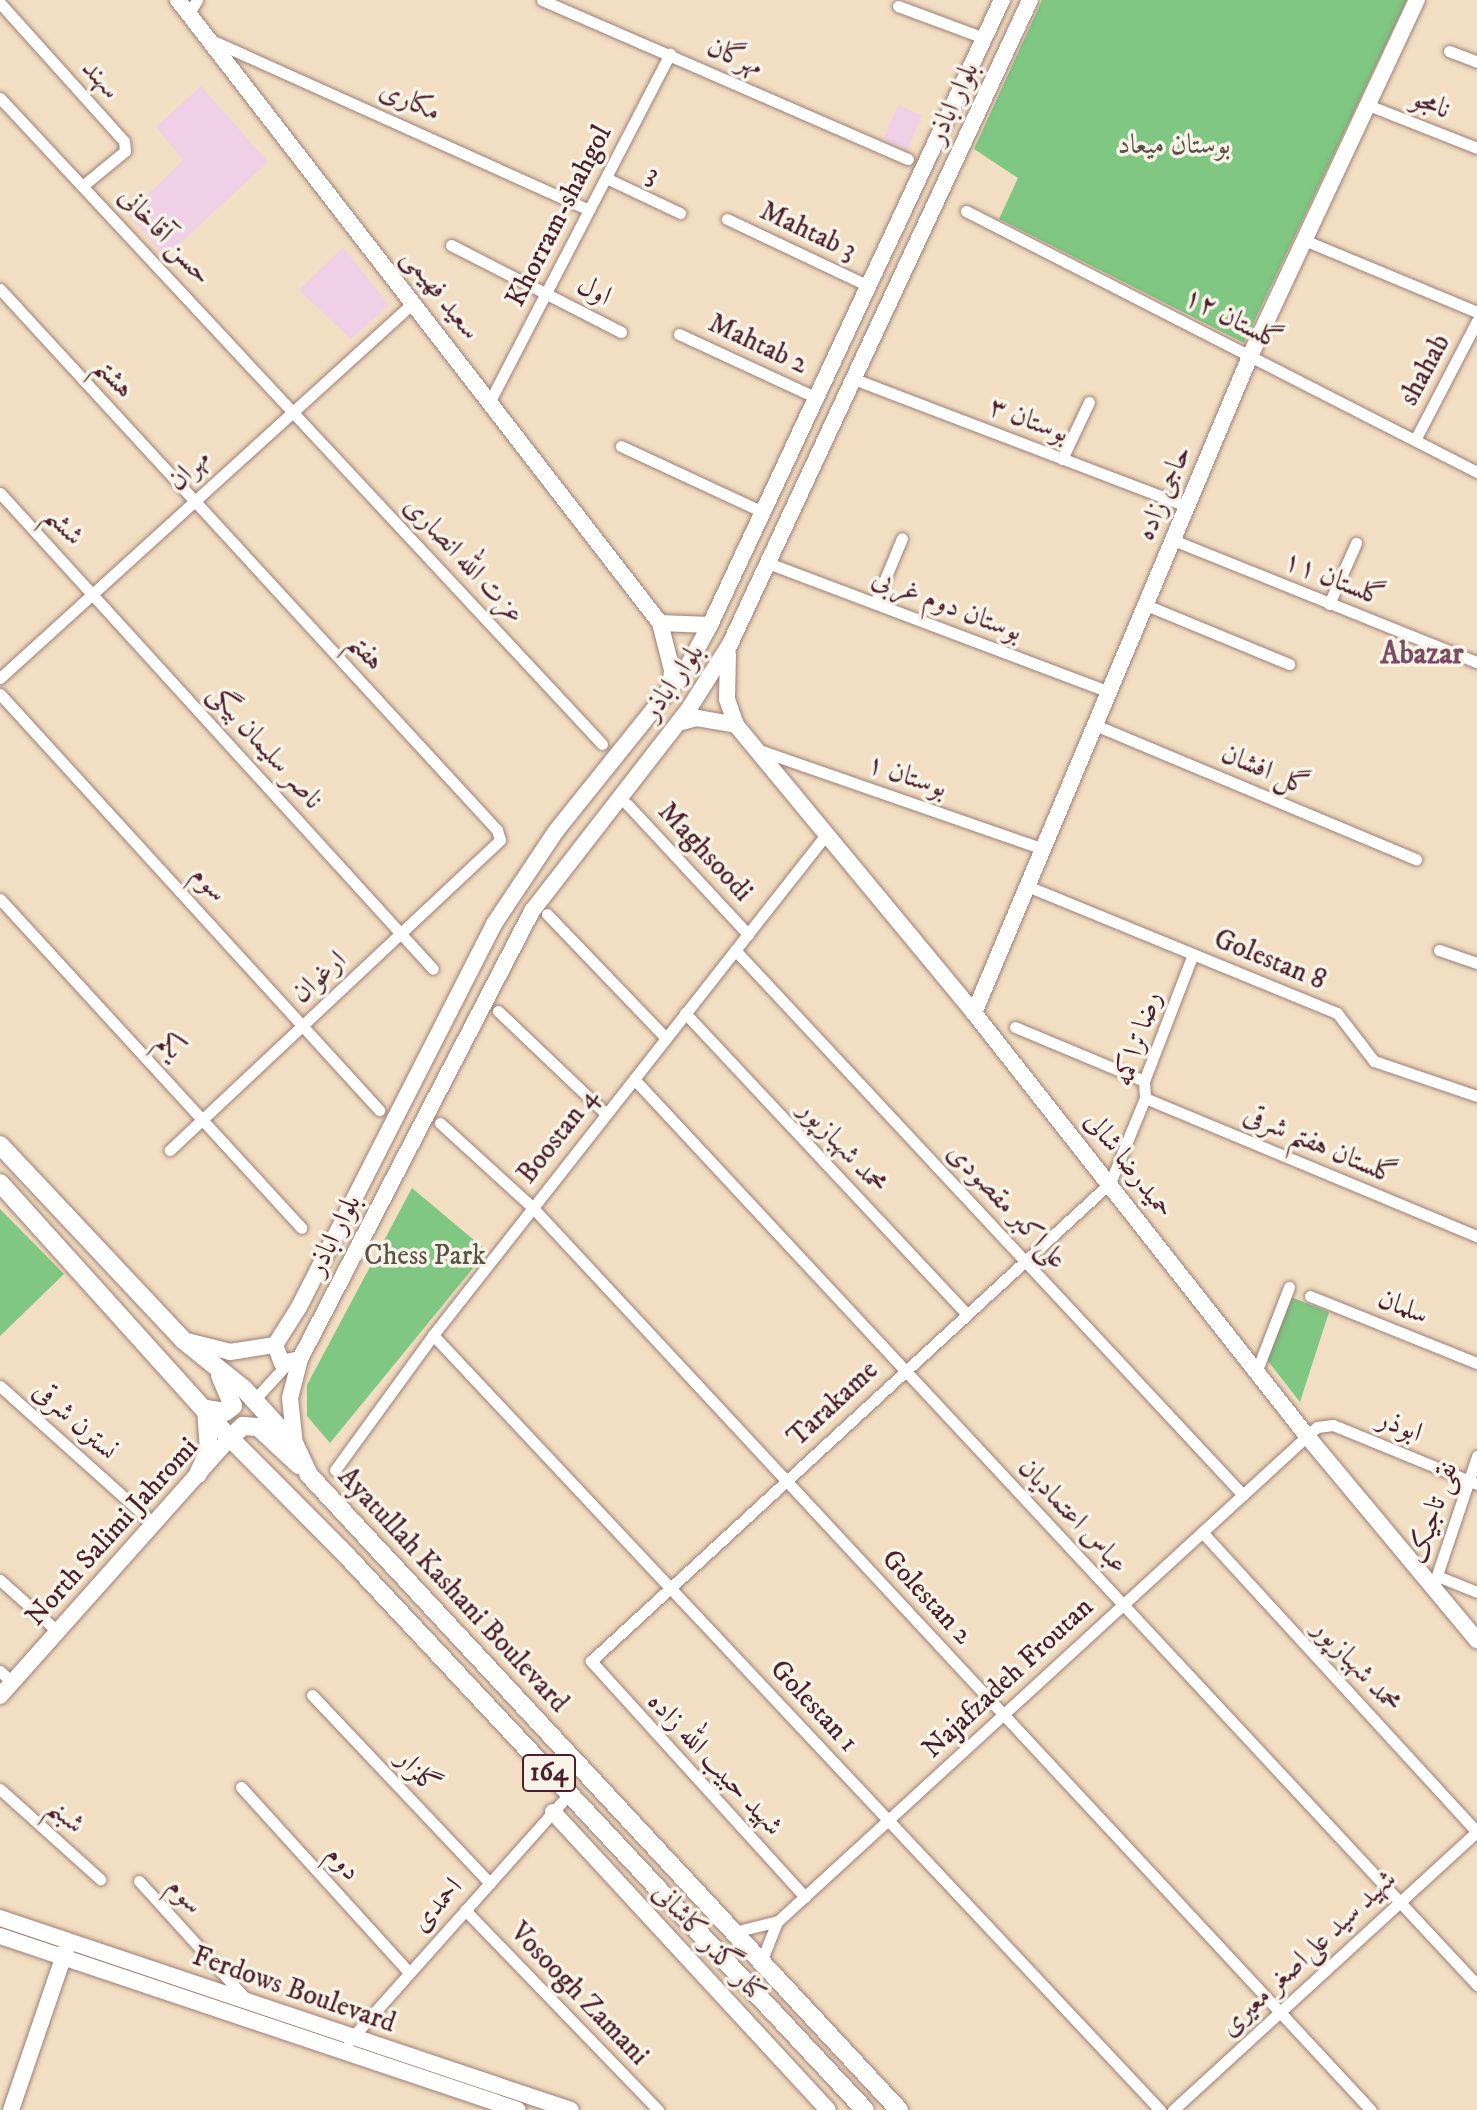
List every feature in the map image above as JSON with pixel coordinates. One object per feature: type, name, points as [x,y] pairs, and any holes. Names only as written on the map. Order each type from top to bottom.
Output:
[{"type":"main road","name":"بلوار اباذر","points":[[275,1345],[299,1307],[501,913],[556,831],[670,692],[710,625],[1002,0]]},
{"type":"main road","name":"بلوار اباذر","points":[[295,1445],[290,1398],[293,1362],[532,911],[678,723],[730,644],[1030,0]]},
{"type":"main road","name":"حاجی زاده","points":[[974,1013],[1251,354],[1417,0]]},
{"type":"main road","name":"سعید فهیمی","points":[[184,3],[660,623]]},
{"type":"main road","points":[[670,692],[672,670],[660,623],[710,625]]},
{"type":"main road","points":[[678,723],[697,718],[736,725],[725,671],[730,644]]},
{"type":"main road","name":"حمیدرضا شالی","points":[[736,725],[974,1013],[1307,1436],[1437,1580],[1477,1640]]},
{"type":"main road","name":"Ayatullah Kashani Boulevard","points":[[0,1145],[183,1340],[254,1400],[295,1445],[309,1475],[899,2110]]},
{"type":"main road","name":"Ayatullah Kashani Boulevard","points":[[0,1183],[230,1438],[865,2110]]},
{"type":"main road","points":[[183,1340],[230,1352],[275,1345],[278,1360],[293,1362]]},
{"type":"main road","points":[[198,1474],[209,1450],[206,1409],[225,1412],[233,1406],[217,1370]]},
{"type":"main road","points":[[230,1438],[243,1426],[258,1427],[309,1475]]},
{"type":"main road","name":"North Salimi Jahromi","points":[[0,1696],[6,1677],[57,1631],[230,1438]]},
{"type":"main road","name":"کنار گذر کاشانی","points":[[553,1812],[828,2110]]},
{"type":"main road","name":"Ferdows Boulevard","points":[[0,1918],[66,1950]]},
{"type":"main road","name":"Ferdows Boulevard","points":[[0,1936],[66,1950],[482,2090],[571,2110]]},
{"type":"main road","points":[[10,2108],[66,1950]]},
{"type":"main road","name":"Ferdows Boulevard","points":[[482,2090],[518,2110]]},
{"type":"street","name":"مهرگان","points":[[542,0],[908,159]]},
{"type":"street","name":"سهند","points":[[0,3],[124,141],[125,151],[85,184]]},
{"type":"street","points":[[898,6],[984,38]]},
{"type":"street","name":"مکاری","points":[[211,40],[589,210]]},
{"type":"street","points":[[1449,51],[1477,62]]},
{"type":"street","name":"Khorram-shahgol","points":[[491,399],[670,54]]},
{"type":"street","name":"حسن آقاخانی","points":[[0,98],[85,184],[291,409]]},
{"type":"street","name":"نامجو","points":[[1368,105],[1477,148]]},
{"type":"street","name":"3","points":[[606,178],[680,213]]},
{"type":"street","name":"گلستان ۱۲","points":[[966,211],[1477,472]]},
{"type":"street","name":"Mahtab 3","points":[[727,219],[869,286]]},
{"type":"street","points":[[1304,240],[1477,312]]},
{"type":"street","points":[[451,245],[546,294]]},
{"type":"street","name":"هشتم","points":[[0,289],[194,499]]},
{"type":"street","name":"اول","points":[[546,294],[621,332]]},
{"type":"street","name":"مهران","points":[[0,678],[291,409],[414,302]]},
{"type":"street","name":"shahab","points":[[1415,440],[1472,344],[1477,321]]},
{"type":"street","name":"Mahtab 2","points":[[679,334],[817,398]]},
{"type":"street","name":"بوستان ۳","points":[[854,379],[1187,506]]},
{"type":"street","points":[[1062,459],[1089,402]]},
{"type":"street","name":"عزت الله انصاری","points":[[291,409],[602,744]]},
{"type":"street","points":[[621,446],[763,512]]},
{"type":"street","name":"ششم","points":[[0,493],[92,592]]},
{"type":"street","name":"هفتم","points":[[194,499],[497,830],[500,840]]},
{"type":"street","points":[[875,603],[902,538]]},
{"type":"street","name":"گلستان ۱۱","points":[[1173,540],[1477,662]]},
{"type":"street","points":[[1329,604],[1356,543]]},
{"type":"street","name":"بوستان دوم غربی","points":[[768,563],[1109,692]]},
{"type":"street","name":"ناصر سلیمان بیگی","points":[[92,592],[433,969]]},
{"type":"street","points":[[1146,605],[1289,664]]},
{"type":"street","name":"سوم","points":[[0,694],[304,1022],[379,1110]]},
{"type":"street","name":"گل افشان","points":[[1095,725],[1416,859]]},
{"type":"street","name":"بوستان ۱","points":[[754,748],[1043,849]]},
{"type":"street","name":"Maghsoodi","points":[[627,804],[748,934]]},
{"type":"street","name":"Boostan 4","points":[[335,1470],[433,1335],[825,836]]},
{"type":"street","name":"ارغوان","points":[[170,1150],[500,840]]},
{"type":"street","name":"Golestan 8","points":[[1027,886],[1337,1013],[1374,1061],[1477,1096]]},
{"type":"street","name":"یکم","points":[[0,899],[204,1117],[301,1228]]},
{"type":"street","points":[[547,914],[666,1038]]},
{"type":"street","name":"علی‌اکبر مقصودی","points":[[735,950],[1243,1495]]},
{"type":"street","points":[[1439,950],[1477,963]]},
{"type":"street","name":"رضا تراکمه","points":[[1110,1183],[1145,1098],[1144,1081],[1193,954]]},
{"type":"street","points":[[498,1011],[606,1114]]},
{"type":"street","name":"محمد شهبازپور","points":[[685,1013],[966,1313]]},
{"type":"street","points":[[1015,1027],[1144,1081]]},
{"type":"street","name":"عباس اعتمادیان","points":[[634,1079],[1477,1985]]},
{"type":"street","name":"گلستان هفتم شرقی","points":[[1145,1098],[1477,1236]]},
{"type":"street","name":"Golestan 2","points":[[440,1123],[533,1208],[1371,2110]]},
{"type":"street","name":"Tarakame","points":[[591,1663],[1110,1183]]},
{"type":"street","points":[[1257,1370],[1289,1287]]},
{"type":"street","name":"سلمان","points":[[1310,1296],[1477,1363]]},
{"type":"street","name":"Golestan 1","points":[[433,1335],[1160,2110]]},
{"type":"street","points":[[254,1400],[293,1362]]},
{"type":"street","name":"نسترن شرقی","points":[[0,1386],[154,1524]]},
{"type":"street","name":"ابوذر","points":[[1307,1436],[1333,1425],[1473,1482]]},
{"type":"street","name":"Najafzadeh Froutan","points":[[761,1962],[778,1921],[1307,1436]]},
{"type":"street","name":"نقی تاجیک","points":[[1437,1580],[1473,1482],[1477,1456]]},
{"type":"street","name":"محمد شهبازپور","points":[[1202,1532],[1477,1832]]},
{"type":"street","points":[[0,1580],[57,1631]]},
{"type":"street","points":[[1437,1580],[1477,1592]]},
{"type":"street","name":"شهید حبیب الله زاده","points":[[591,1663],[805,1897]]},
{"type":"street","name":"گلزار","points":[[312,1695],[490,1883]]},
{"type":"street","name":"دوم","points":[[241,1787],[409,1972]]},
{"type":"street","name":"شبنم","points":[[0,1789],[100,1879]]},
{"type":"street","name":"احمدی","points":[[348,2044],[569,1794]]},
{"type":"street","name":"شهید سید علی‌اصغر معیری","points":[[1173,2110],[1477,1832]]},
{"type":"street","name":"سوم","points":[[139,1881],[246,2010]]},
{"type":"street","name":"Vosoogh Zamani","points":[[465,1910],[658,2110]]},
{"type":"street","name":"Najafzadeh Froutan","points":[[734,1932],[778,1921]]},
{"type":"shaded area","points":[[201,86],[268,162],[165,257],[128,214],[183,160],[156,127]]},
{"type":"shaded area","points":[[898,105],[922,115],[907,149],[884,139]]},
{"type":"shaded area","points":[[343,247],[389,305],[351,339],[299,290]]},
{"type":"green space","name":"بوستان میعاد","points":[[1042,0],[1407,0],[1244,343],[999,219],[1018,178],[974,149]]},
{"type":"green space","name":"Chess Park","points":[[412,1188],[487,1251],[330,1443],[307,1416],[307,1385]]},
{"type":"green space","points":[[0,1209],[64,1274],[0,1336]]},
{"type":"green space","points":[[1291,1297],[1329,1312],[1300,1402],[1267,1360]]},
{"type":"district","name":"Abazar","points":[[1422,655]]}]
